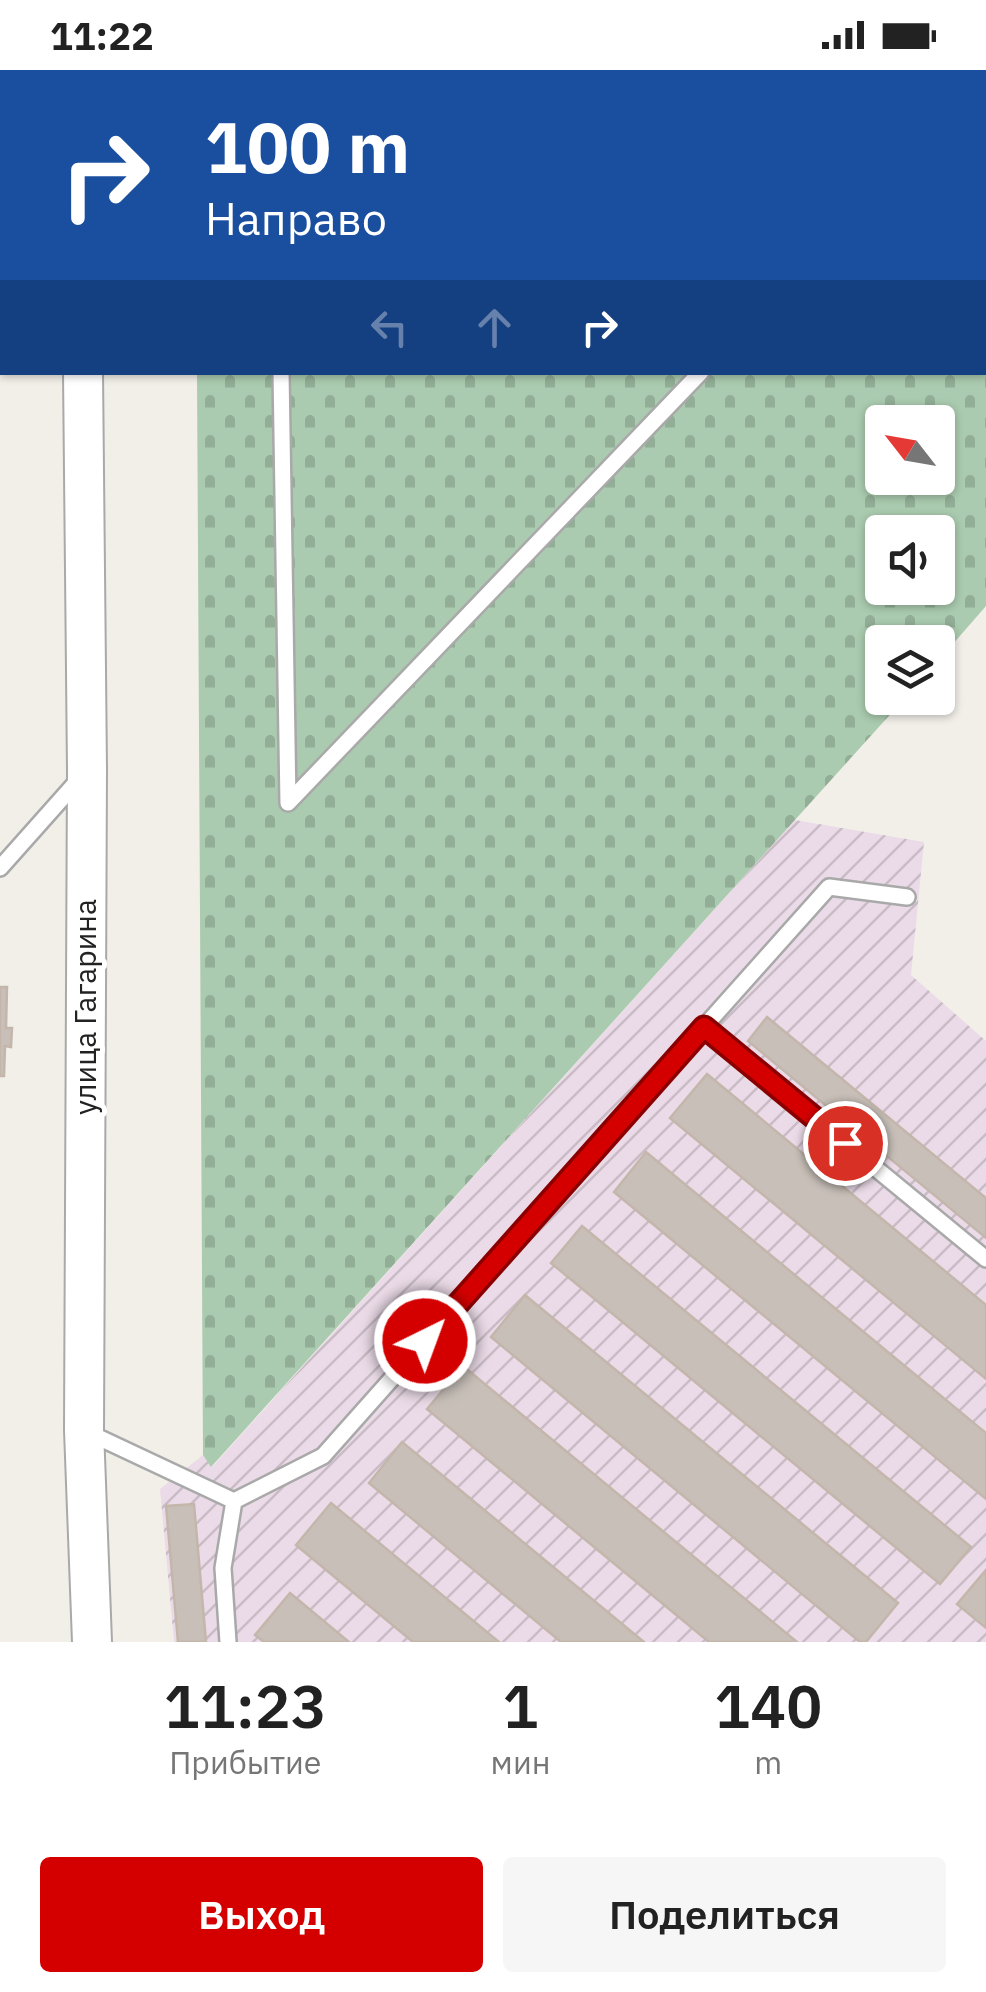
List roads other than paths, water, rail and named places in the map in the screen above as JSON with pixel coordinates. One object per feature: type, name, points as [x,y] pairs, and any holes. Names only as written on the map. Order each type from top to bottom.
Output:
[{"type":"street","name":"улица Гагарина","points":[[83,375],[87,770],[84,1430],[92,1642]]},
{"type":"lane","points":[[280,375],[288,803],[698,375]]},
{"type":"lane","points":[[0,868],[87,770]]},
{"type":"lane","points":[[234,1501],[324,1456],[828,887],[908,897]]},
{"type":"lane","points":[[704,1027],[986,1259]]},
{"type":"lane","points":[[84,1430],[234,1501]]},
{"type":"lane","points":[[228,1642],[223,1568],[234,1501]]}]
